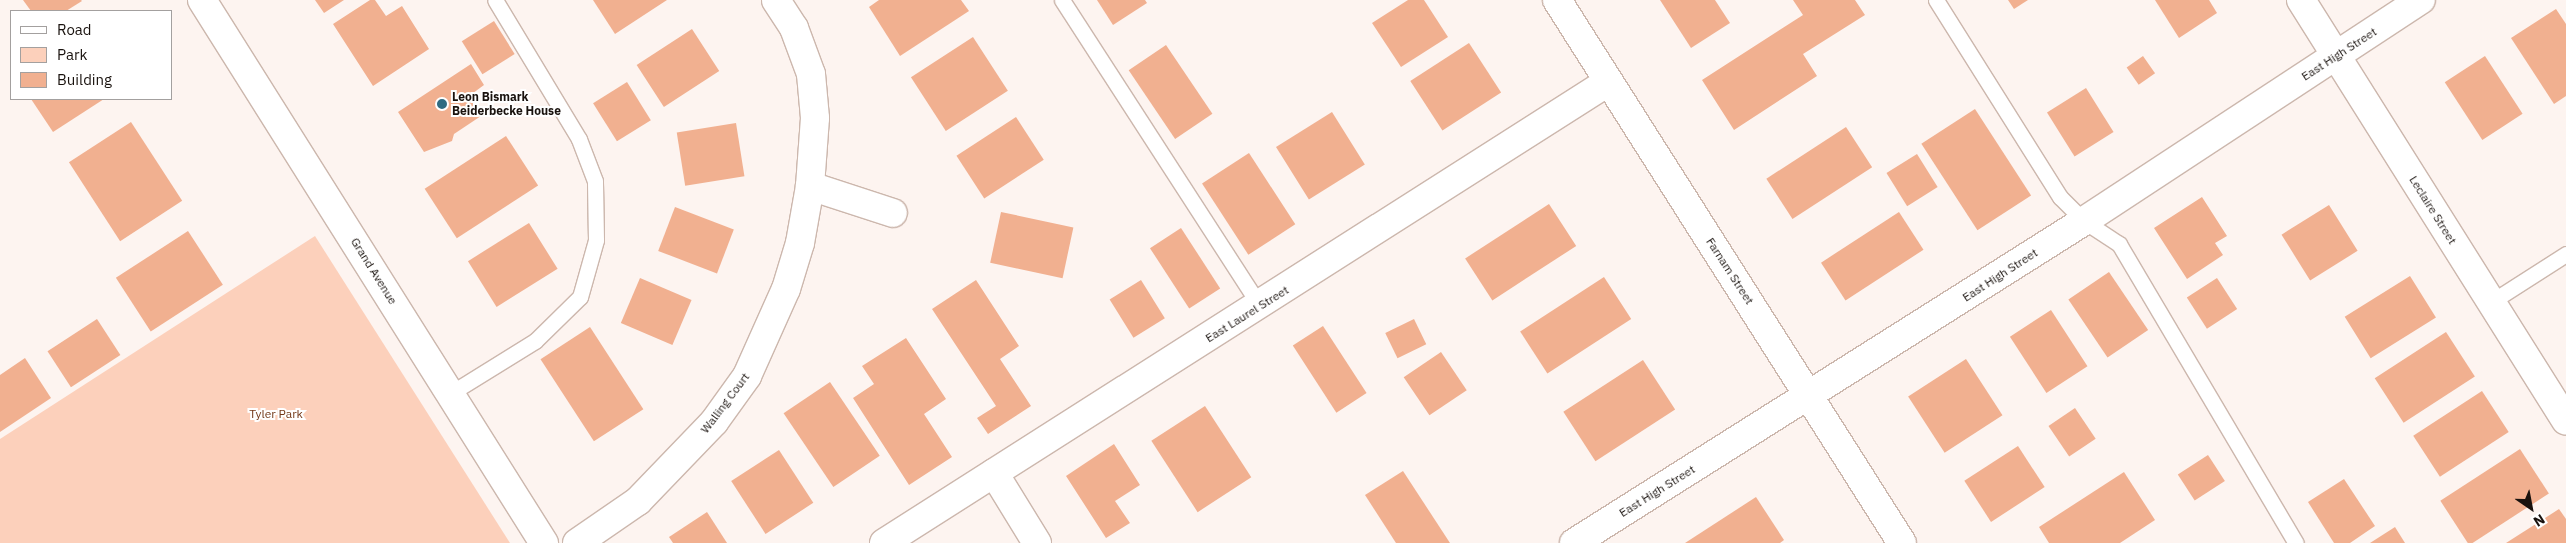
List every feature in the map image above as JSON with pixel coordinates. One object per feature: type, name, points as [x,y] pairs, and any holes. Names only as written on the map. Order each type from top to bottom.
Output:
[{"type":"street","name":"Grand Avenue","points":[[202,0],[544,543]]},
{"type":"street","name":"Walling Court","points":[[577,543],[638,501],[714,422],[747,376],[786,288],[800,243],[810,186],[815,118],[811,74],[794,28],[776,0]]},
{"type":"street","name":"Farnam Street","points":[[1557,0],[1902,543]]},
{"type":"street","name":"Leclaire Street","points":[[2301,0],[2566,420]]},
{"type":"street","name":"East High Street","points":[[1574,543],[1810,396],[2084,221],[2421,0]]},
{"type":"street","name":"East Laurel Street","points":[[884,543],[1260,306],[1608,82]]},
{"type":"street","points":[[810,186],[893,213]]},
{"type":"street","points":[[994,473],[1038,543]]},
{"type":"lane","points":[[451,393],[535,341],[580,297],[596,240],[595,181],[579,139],[495,0]]},
{"type":"lane","points":[[1062,0],[1260,306]]},
{"type":"lane","points":[[1936,0],[2060,197],[2084,221],[2119,244],[2296,543]]},
{"type":"lane","points":[[2491,302],[2566,254]]},
{"type":"green space","name":"Tyler Park","points":[[315,236],[510,543],[0,543],[0,439]]},
{"type":"building","points":[[23,0],[82,1],[68,10],[30,10]]},
{"type":"building","points":[[315,0],[344,0],[324,13]]},
{"type":"building","points":[[370,0],[375,0],[386,16],[402,6],[429,49],[373,86],[333,24]]},
{"type":"building","points":[[593,0],[667,0],[615,34]]},
{"type":"building","points":[[879,0],[961,0],[969,11],[900,56],[869,7]]},
{"type":"building","points":[[1097,0],[1145,0],[1147,3],[1113,25]]},
{"type":"building","points":[[1408,0],[1424,0],[1448,37],[1401,67],[1372,23]]},
{"type":"building","points":[[1660,0],[1715,0],[1730,23],[1691,48]]},
{"type":"building","points":[[1793,0],[1855,0],[1865,15],[1803,54],[1817,76],[1734,130],[1702,80],[1803,15]]},
{"type":"building","points":[[2008,0],[2028,0],[2014,9]]},
{"type":"building","points":[[2155,0],[2209,0],[2217,13],[2179,38]]},
{"type":"building","points":[[2556,9],[2566,24],[2566,96],[2554,104],[2511,38]]},
{"type":"building","points":[[494,21],[515,54],[482,74],[462,41]]},
{"type":"building","points":[[692,29],[719,71],[664,107],[637,65]]},
{"type":"building","points":[[973,37],[1008,91],[946,131],[911,77]]},
{"type":"building","points":[[1469,43],[1501,92],[1442,131],[1410,81]]},
{"type":"building","points":[[1166,45],[1212,114],[1175,139],[1129,70]]},
{"type":"building","points":[[2143,56],[2155,73],[2139,85],[2127,67]]},
{"type":"building","points":[[2485,56],[2523,114],[2482,140],[2445,82]]},
{"type":"building","name":"Leon Bismark Beiderbecke House","points":[[471,64],[484,85],[469,96],[481,116],[454,134],[452,141],[424,152],[398,112]]},
{"type":"building","points":[[627,82],[651,120],[617,141],[593,103]]},
{"type":"building","points":[[2086,88],[2114,132],[2075,156],[2047,112]]},
{"type":"building","points":[[32,100],[102,100],[53,132]]},
{"type":"building","points":[[1975,109],[2031,195],[1977,230],[1921,144]]},
{"type":"building","points":[[1332,112],[1365,165],[1309,200],[1276,147]]},
{"type":"building","points":[[1016,117],[1044,160],[984,198],[956,156]]},
{"type":"building","points":[[131,122],[182,201],[120,241],[69,162]]},
{"type":"building","points":[[736,123],[744,176],[685,186],[677,132]]},
{"type":"building","points":[[1846,127],[1872,167],[1792,219],[1766,179]]},
{"type":"building","points":[[506,136],[538,185],[457,238],[425,189]]},
{"type":"building","points":[[1249,153],[1295,224],[1248,255],[1202,183]]},
{"type":"building","points":[[1917,154],[1938,187],[1907,206],[1886,173]]},
{"type":"building","points":[[2202,197],[2227,236],[2215,243],[2223,255],[2187,279],[2154,228]]},
{"type":"building","points":[[1549,204],[1576,246],[1492,300],[1465,258]]},
{"type":"building","points":[[2329,205],[2358,251],[2310,280],[2282,235]]},
{"type":"building","points":[[675,207],[734,230],[717,273],[658,251]]},
{"type":"building","points":[[1001,212],[1073,227],[1063,278],[990,263]]},
{"type":"building","points":[[1899,212],[1924,250],[1846,300],[1821,263]]},
{"type":"building","points":[[529,223],[558,269],[497,307],[468,261]]},
{"type":"building","points":[[1181,228],[1220,288],[1189,309],[1150,248]]},
{"type":"building","points":[[188,231],[223,285],[151,332],[116,278]]},
{"type":"building","points":[[2109,272],[2148,330],[2108,357],[2068,299]]},
{"type":"building","points":[[2410,276],[2436,318],[2371,358],[2345,317]]},
{"type":"building","points":[[1604,277],[1631,319],[1547,373],[1520,331]]},
{"type":"building","points":[[640,278],[692,300],[672,345],[621,323]]},
{"type":"building","points":[[2217,278],[2237,309],[2207,329],[2187,298]]},
{"type":"building","points":[[976,280],[1019,346],[1000,359],[1031,406],[988,434],[977,418],[996,406],[932,309]]},
{"type":"building","points":[[1141,280],[1165,318],[1133,338],[1110,300]]},
{"type":"building","points":[[2051,310],[2087,366],[2046,393],[2010,337]]},
{"type":"building","points":[[97,319],[120,355],[71,387],[48,351]]},
{"type":"building","points":[[1414,319],[1426,344],[1398,358],[1385,333]]},
{"type":"building","points":[[1323,326],[1367,393],[1336,413],[1293,346]]},
{"type":"building","points":[[590,327],[643,409],[594,441],[541,359]]},
{"type":"building","points":[[2446,332],[2475,376],[2404,423],[2375,378]]},
{"type":"building","points":[[906,338],[946,399],[924,414],[952,457],[909,485],[853,398],[874,384],[862,366]]},
{"type":"building","points":[[1441,352],[1467,390],[1429,415],[1404,377]]},
{"type":"building","points":[[25,358],[51,398],[0,432],[0,375]]},
{"type":"building","points":[[1966,359],[2002,415],[1945,453],[1908,397]]},
{"type":"building","points":[[1643,360],[1675,409],[1595,461],[1563,412]]},
{"type":"building","points":[[830,382],[880,456],[833,487],[784,413]]},
{"type":"building","points":[[2482,391],[2509,432],[2440,477],[2413,436]]},
{"type":"building","points":[[1205,406],[1251,477],[1198,512],[1151,441]]},
{"type":"building","points":[[2075,408],[2096,439],[2069,457],[2048,426]]},
{"type":"building","points":[[1114,444],[1140,485],[1115,501],[1130,523],[1106,538],[1066,476]]},
{"type":"building","points":[[2018,446],[2045,487],[1991,522],[1964,481]]},
{"type":"building","points":[[2520,449],[2549,493],[2473,543],[2468,543],[2440,501]]},
{"type":"building","points":[[779,450],[813,503],[766,534],[731,481]]},
{"type":"building","points":[[2208,455],[2225,481],[2195,501],[2178,475]]},
{"type":"building","points":[[1403,471],[1450,543],[1396,543],[1365,495]]},
{"type":"building","points":[[2124,472],[2155,520],[2120,543],[2049,543],[2039,527]]},
{"type":"building","points":[[2344,479],[2375,526],[2350,543],[2334,543],[2308,502]]},
{"type":"building","points":[[1756,497],[1784,540],[1780,543],[1685,543]]},
{"type":"building","points":[[2559,509],[2566,519],[2566,543],[2506,543]]},
{"type":"building","points":[[707,512],[727,543],[673,543],[669,537]]},
{"type":"building","points":[[2395,527],[2405,543],[2370,543]]},
{"type":"place","name":"Leon Bismark Beiderbecke House","points":[[442,104]]}]
